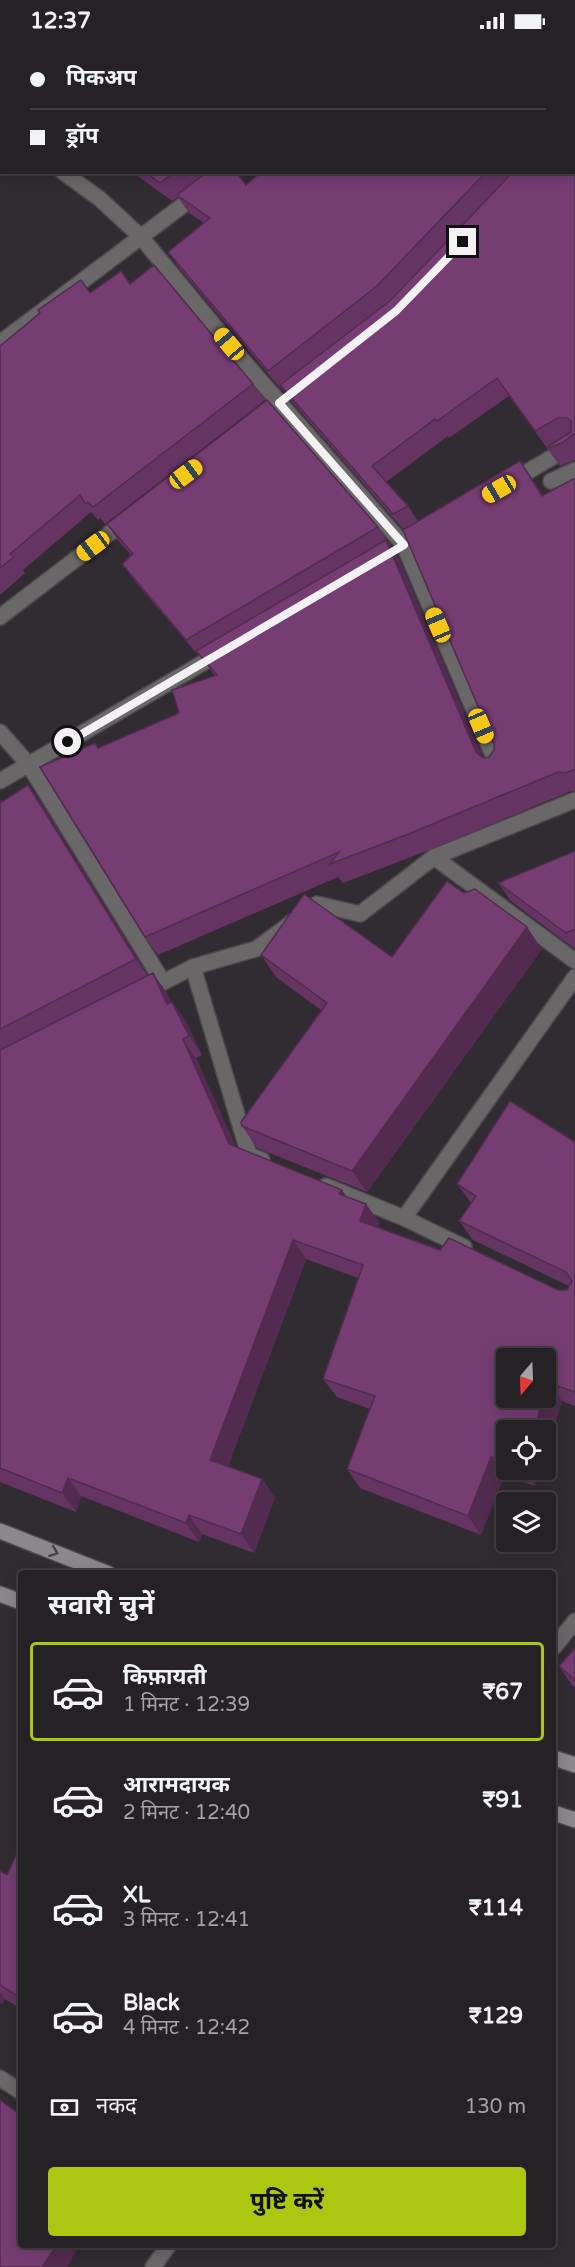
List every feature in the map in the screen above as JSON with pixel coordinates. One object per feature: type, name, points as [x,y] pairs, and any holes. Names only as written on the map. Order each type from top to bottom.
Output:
[{"type":"main road","points":[[0,1532],[99,1570]]},
{"type":"main road","points":[[0,1594],[18,1601]]},
{"type":"main road","points":[[556,1759],[575,1765]]},
{"type":"main road","points":[[556,1813],[575,1820]]},
{"type":"street","points":[[66,174],[100,200],[141,237],[279,403],[404,545],[498,766]]},
{"type":"street","points":[[0,343],[223,174]]},
{"type":"street","points":[[494,492],[575,444]]},
{"type":"street","points":[[551,481],[575,470]]},
{"type":"street","points":[[0,617],[140,510]]},
{"type":"street","points":[[0,781],[231,646]]},
{"type":"street","points":[[0,732],[28,765],[163,982]]},
{"type":"street","points":[[132,998],[193,967],[256,949],[317,904],[360,914],[434,857],[575,800]]},
{"type":"street","points":[[434,857],[575,961]]},
{"type":"street","points":[[193,967],[249,1155],[271,1164]]},
{"type":"street","points":[[404,1218],[575,977]]},
{"type":"street","points":[[315,1182],[404,1218],[479,1254]]},
{"type":"street","points":[[556,1645],[575,1621]]},
{"type":"street","points":[[0,2079],[18,2090]]},
{"type":"street","points":[[153,2267],[167,2248]]},
{"type":"building","points":[[148,174],[171,174],[160,183]]},
{"type":"building","points":[[204,174],[238,174],[246,185],[259,174],[484,174],[377,286],[268,371],[168,252],[210,218],[177,195]]},
{"type":"building","points":[[511,174],[575,174],[575,433],[562,443],[548,448],[571,432],[571,421],[567,418],[558,418],[535,431],[497,378],[437,421],[435,419],[372,466],[408,506],[393,514],[280,385],[391,300]]},
{"type":"building","points":[[154,265],[253,384],[93,507],[88,502],[86,504],[80,495],[10,554],[14,557],[0,568],[0,346],[40,313],[38,310],[81,280],[90,293],[121,271],[130,284]]},
{"type":"building","points":[[267,400],[378,527],[186,640],[122,564],[133,554],[107,524]]},
{"type":"building","points":[[520,461],[542,496],[575,478],[575,769],[566,773],[558,772],[330,864],[339,852],[145,937],[40,767],[95,743],[98,748],[179,713],[172,690],[217,675],[196,651],[386,540],[476,752],[483,758],[489,757],[494,750],[494,744],[403,530]]},
{"type":"building","points":[[28,785],[136,959],[0,1029],[0,803]]},
{"type":"building","points":[[575,851],[575,929],[566,933],[498,883]]},
{"type":"building","points":[[447,881],[464,893],[475,889],[527,927],[352,1171],[242,1126],[241,1122],[327,1003],[261,955],[304,894],[392,957]]},
{"type":"building","points":[[153,973],[167,1004],[172,1002],[189,1036],[183,1039],[229,1144],[342,1190],[339,1194],[366,1204],[360,1221],[440,1250],[449,1238],[558,1290],[567,1290],[572,1281],[566,1272],[459,1221],[476,1196],[457,1184],[510,1101],[575,1142],[575,1392],[556,1385],[556,1348],[496,1348],[496,1408],[541,1408],[537,1420],[496,1420],[496,1459],[491,1457],[468,1516],[347,1469],[375,1396],[323,1379],[363,1265],[293,1240],[210,1460],[262,1479],[241,1534],[189,1515],[186,1523],[68,1478],[62,1493],[0,1468],[0,1050]]},
{"type":"building","points":[[575,1648],[575,1680],[559,1666]]},
{"type":"building","points":[[18,1851],[18,1996],[0,1985],[0,1871],[7,1875]]},
{"type":"building","points":[[0,2100],[18,2113],[18,2248],[55,2248],[42,2267],[0,2267]]},
{"type":"route","points":[[68,742],[404,545],[279,403],[396,311],[463,242]]}]
